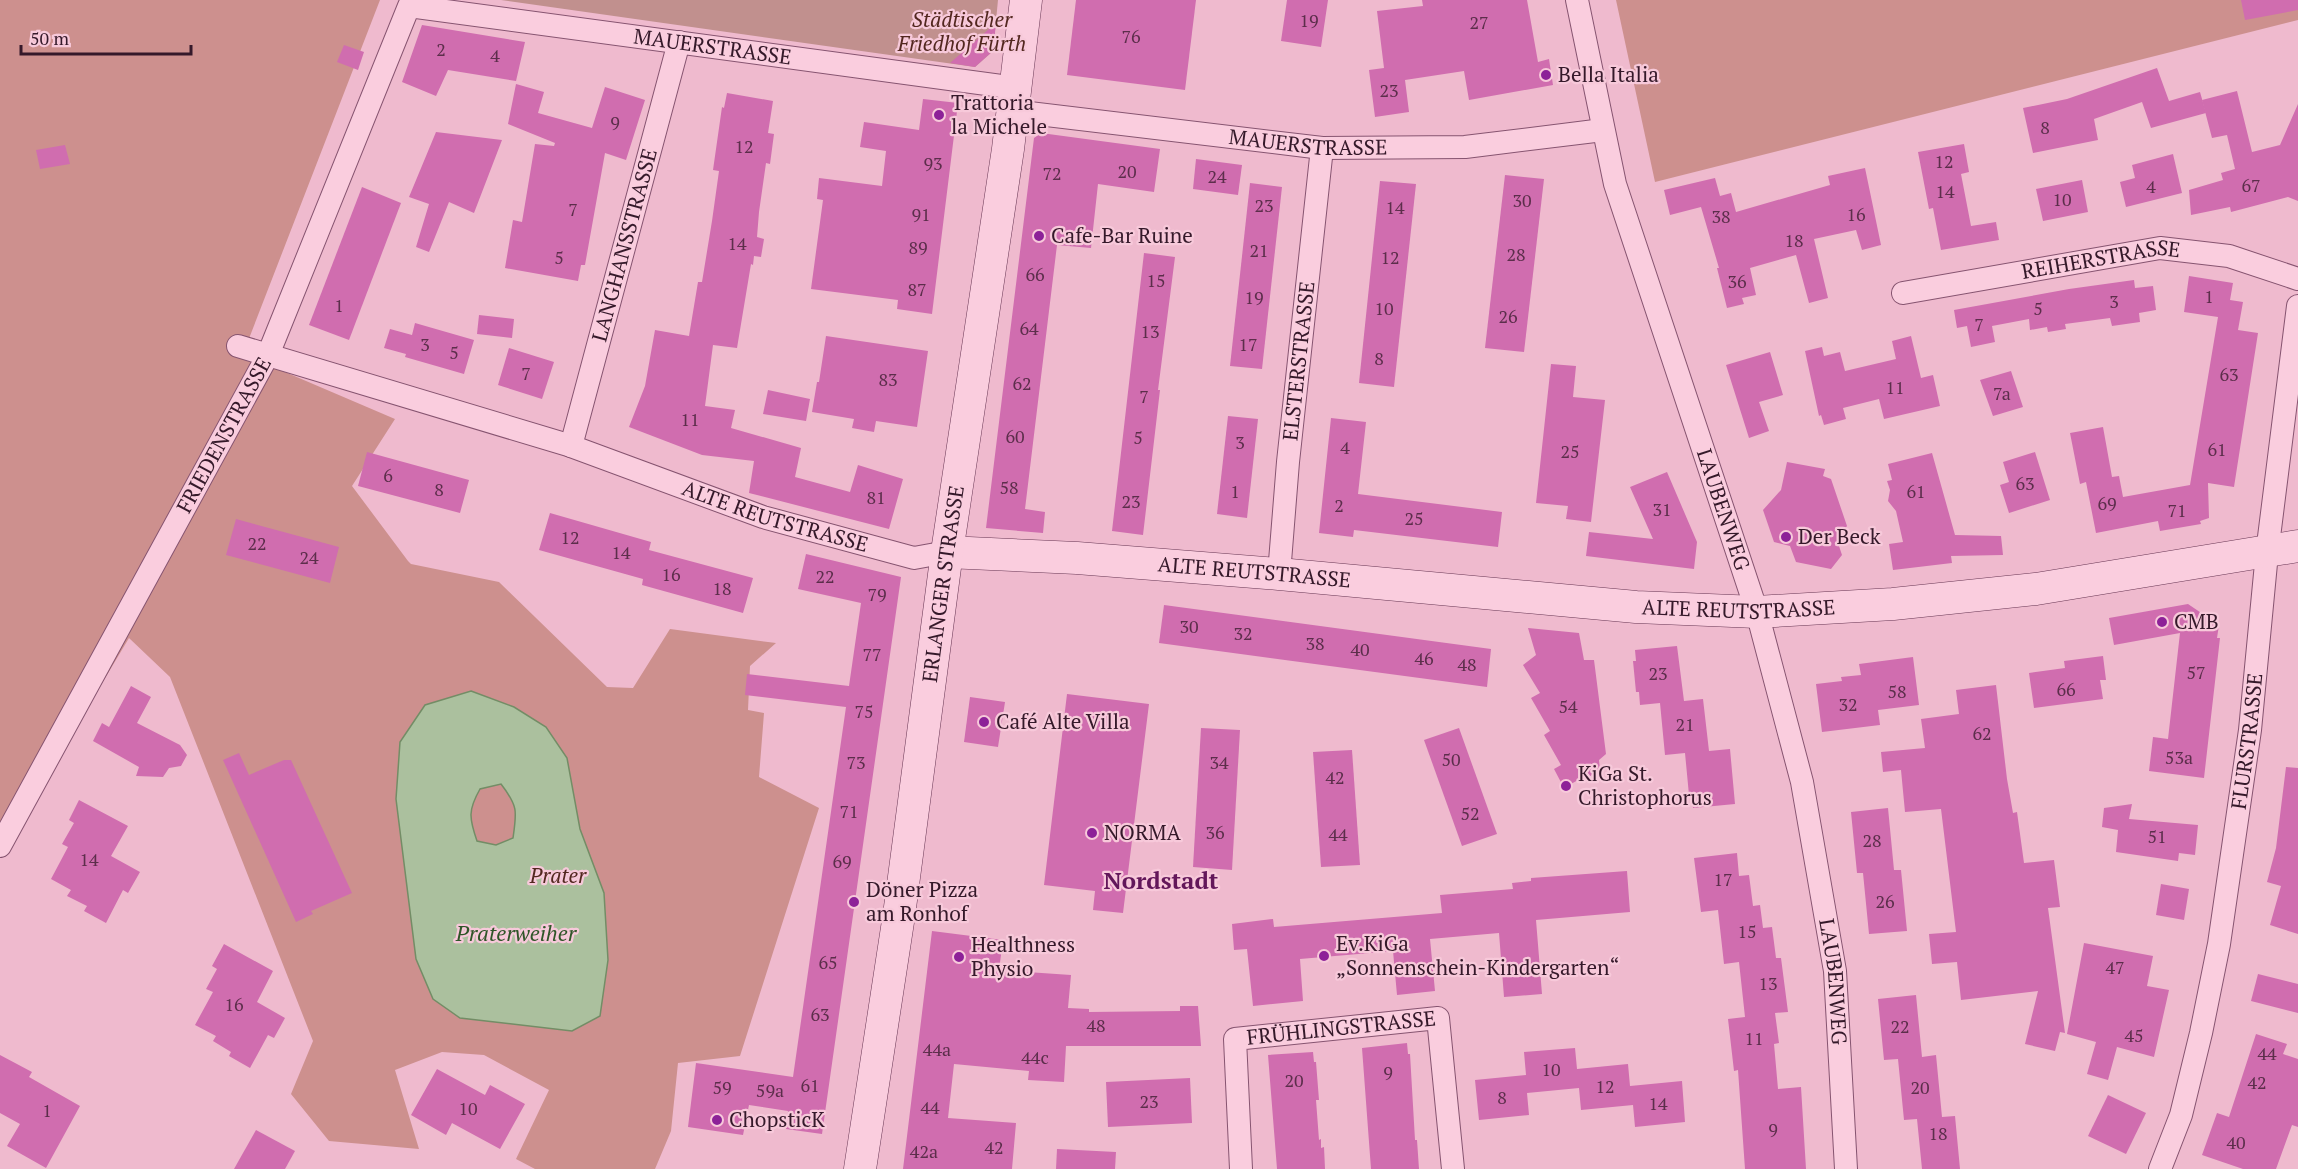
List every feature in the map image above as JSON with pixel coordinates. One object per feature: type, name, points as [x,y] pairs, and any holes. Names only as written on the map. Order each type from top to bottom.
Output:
[{"type":"main road","name":"ERLANGER STRASSE","points":[[860,1169],[899,915],[947,552],[1015,100],[1026,0]]},
{"type":"main road","name":"ALTE REUTSTRASSE","points":[[947,552],[1077,558],[1279,574],[1636,607],[1757,612],[1893,603],[2036,589],[2267,553],[2298,546]]},
{"type":"street","name":"LAUBENWEG","points":[[1577,0],[1615,184],[1757,612],[1802,782],[1835,971],[1846,1169]]},
{"type":"street","name":"MAUERSTRASSE","points":[[409,6],[679,42],[1015,100],[1322,148],[1465,147],[1603,130]]},
{"type":"street","name":"FRIEDENSTRASSE","points":[[0,846],[268,355],[409,6]]},
{"type":"street","name":"LANGHANSSTRASSE","points":[[571,446],[679,42]]},
{"type":"street","name":"ELSTERSTRASSE","points":[[1279,574],[1288,462],[1322,148]]},
{"type":"street","name":"REIHERSTRASSE","points":[[1903,293],[2160,248],[2229,256],[2298,279]]},
{"type":"street","name":"FLURSTRASSE","points":[[2160,1169],[2181,1115],[2219,944],[2250,730],[2267,553],[2298,306]]},
{"type":"street","name":"ALTE REUTSTRASSE","points":[[238,346],[571,446],[763,517],[914,558],[947,552]]},
{"type":"street","name":"FRÜHLINGSTRASSE","points":[[1241,1169],[1235,1040],[1438,1018],[1453,1169]]},
{"type":"green space","name":"Prater","points":[[0,0],[380,0],[243,354],[395,419],[352,486],[408,561],[411,564],[499,582],[607,687],[633,688],[670,629],[776,643],[750,666],[748,710],[764,713],[759,777],[819,808],[740,1056],[678,1063],[671,1131],[655,1169],[535,1169],[516,1159],[549,1090],[484,1055],[442,1052],[395,1070],[419,1149],[329,1141],[291,1094],[313,1041],[170,677],[129,638],[0,854]]},
{"type":"green space","name":"Städtischer Friedhof Fürth","points":[[501,0],[998,0],[993,51],[975,67]]},
{"type":"green space","points":[[1616,0],[2298,0],[2298,20],[1655,182]]},
{"type":"water","name":"Praterweiher","points":[[471,691],[514,707],[546,727],[567,758],[580,829],[604,893],[608,960],[600,1016],[572,1031],[460,1018],[433,999],[416,959],[396,799],[400,742],[425,705]],"holes":[[[501,784],[515,809],[513,838],[496,845],[477,841],[471,814],[473,803],[480,789]]]},
{"type":"building","points":[[1076,0],[1196,0],[1185,90],[1067,75]]},
{"type":"building","points":[[1287,0],[1328,0],[1321,47],[1281,41]]},
{"type":"building","points":[[1422,0],[1527,0],[1538,62],[1549,59],[1553,85],[1469,100],[1464,71],[1405,80],[1409,112],[1375,117],[1369,70],[1384,68],[1377,11],[1423,6]]},
{"type":"building","points":[[2241,0],[2298,0],[2298,10],[2245,20]]},
{"type":"building","points":[[996,23],[993,51],[975,67],[950,63]]},
{"type":"building","points":[[422,25],[525,42],[516,81],[448,70],[436,96],[402,82]]},
{"type":"building","points":[[344,45],[364,52],[358,70],[337,62]]},
{"type":"building","points":[[2157,68],[2169,101],[2200,92],[2206,113],[2151,128],[2142,102],[2094,119],[2098,140],[2033,153],[2023,108],[2067,99]]},
{"type":"building","points":[[516,84],[544,92],[538,113],[592,128],[605,87],[645,100],[626,160],[605,153],[585,265],[581,265],[578,281],[505,268],[513,220],[522,222],[535,144],[554,146],[555,143],[508,124]]},
{"type":"building","points":[[2237,91],[2252,152],[2280,145],[2298,104],[2298,201],[2288,197],[2231,212],[2230,207],[2191,215],[2189,190],[2223,180],[2221,173],[2235,169],[2227,135],[2212,138],[2202,100]]},
{"type":"building","points":[[727,93],[773,101],[768,133],[774,134],[770,164],[766,163],[759,212],[757,237],[764,239],[761,257],[754,256],[753,265],[751,264],[737,348],[713,345],[705,406],[735,410],[731,428],[801,448],[795,477],[850,492],[858,465],[903,479],[889,529],[749,493],[754,461],[702,455],[629,427],[645,386],[655,330],[689,336],[698,282],[702,282],[712,221],[719,171],[713,170],[722,107],[724,108]]},
{"type":"building","points":[[923,99],[958,103],[932,314],[897,309],[898,300],[811,289],[823,200],[817,199],[819,178],[882,186],[886,151],[860,147],[864,122],[919,130]]},
{"type":"building","points":[[436,132],[502,140],[474,213],[449,202],[429,252],[416,247],[429,204],[409,197]]},
{"type":"building","points":[[1041,133],[1160,149],[1154,192],[1098,184],[1091,248],[1057,245],[1025,509],[1045,512],[1043,533],[986,528],[1034,138]]},
{"type":"building","points":[[1964,144],[1969,172],[1961,174],[1971,226],[1996,222],[1999,240],[1941,250],[1933,208],[1929,209],[1918,152]]},
{"type":"building","points":[[65,145],[70,164],[40,169],[36,150]]},
{"type":"building","points":[[2173,154],[2182,193],[2126,207],[2120,182],[2135,178],[2132,165]]},
{"type":"building","points":[[1196,159],[1242,165],[1238,195],[1193,189]]},
{"type":"building","points":[[1865,168],[1881,245],[1862,250],[1856,230],[1814,239],[1828,298],[1809,303],[1796,255],[1750,268],[1756,295],[1742,298],[1744,304],[1727,308],[1717,268],[1719,268],[1701,207],[1670,215],[1664,190],[1715,178],[1720,196],[1731,193],[1736,212],[1830,185],[1828,176]]},
{"type":"building","points":[[1505,175],[1544,179],[1524,352],[1485,348]]},
{"type":"building","points":[[2082,180],[2088,212],[2043,221],[2036,189]]},
{"type":"building","points":[[1380,181],[1416,184],[1394,387],[1359,383]]},
{"type":"building","points":[[1250,183],[1282,187],[1262,369],[1230,366]]},
{"type":"building","points":[[362,187],[401,203],[349,340],[309,325]]},
{"type":"building","points":[[1144,253],[1175,257],[1143,535],[1112,531]]},
{"type":"building","points":[[2189,276],[2233,283],[2230,300],[2243,302],[2238,330],[2258,333],[2234,487],[2208,483],[2209,518],[2200,521],[2201,524],[2160,531],[2158,521],[2096,533],[2086,482],[2080,484],[2070,433],[2103,427],[2112,477],[2119,476],[2123,497],[2190,485],[2218,317],[2184,312]]},
{"type":"building","points":[[2134,280],[2135,288],[2153,286],[2156,310],[2139,313],[2140,322],[2112,326],[2110,318],[2065,324],[2066,329],[2048,332],[2047,327],[2030,330],[2029,319],[1992,326],[1995,342],[1971,347],[1967,326],[1957,328],[1954,310],[2069,289]]},
{"type":"building","points":[[479,315],[514,319],[512,338],[477,334]]},
{"type":"building","points":[[415,323],[474,340],[464,374],[405,357],[406,354],[384,348],[390,329],[412,335]]},
{"type":"building","points":[[826,336],[928,351],[917,427],[876,421],[874,432],[852,428],[854,419],[812,412]]},
{"type":"building","points":[[1911,336],[1921,378],[1933,375],[1940,406],[1884,419],[1879,399],[1843,408],[1846,419],[1824,425],[1821,415],[1819,416],[1805,351],[1822,347],[1824,356],[1840,352],[1845,371],[1896,359],[1892,341]]},
{"type":"building","points":[[509,348],[554,362],[542,399],[498,385]]},
{"type":"building","points":[[1770,352],[1783,395],[1759,402],[1769,431],[1749,438],[1726,365]]},
{"type":"building","points":[[1551,364],[1576,366],[1573,397],[1605,400],[1591,522],[1566,519],[1568,506],[1536,503]]},
{"type":"building","points":[[2011,371],[2023,407],[1993,416],[1980,380]]},
{"type":"building","points":[[768,390],[810,399],[806,421],[763,414]]},
{"type":"building","points":[[1228,416],[1258,419],[1247,518],[1217,514]]},
{"type":"building","points":[[1331,418],[1366,422],[1358,494],[1502,512],[1498,547],[1354,530],[1353,537],[1319,533]]},
{"type":"building","points":[[367,452],[469,480],[460,513],[358,486]]},
{"type":"building","points":[[2035,452],[2050,500],[2009,513],[2000,485],[2009,482],[2003,462]]},
{"type":"building","points":[[1932,453],[1955,535],[2001,536],[2003,555],[1951,556],[1952,563],[1893,570],[1889,544],[1903,542],[1896,511],[1888,501],[1890,490],[1887,481],[1892,480],[1888,464]]},
{"type":"building","points":[[1787,462],[1825,469],[1823,476],[1831,479],[1847,526],[1837,540],[1842,555],[1831,569],[1796,562],[1790,546],[1774,542],[1763,510],[1781,490]]},
{"type":"building","points":[[1667,472],[1697,542],[1694,569],[1586,556],[1589,532],[1653,539],[1630,487]]},
{"type":"building","points":[[550,513],[651,542],[649,550],[753,578],[743,613],[642,585],[643,579],[539,550]]},
{"type":"building","points":[[236,519],[339,547],[330,583],[226,555]]},
{"type":"building","points":[[806,554],[901,577],[822,1134],[786,1129],[788,1111],[749,1105],[743,1135],[688,1127],[696,1063],[793,1077],[846,707],[745,695],[747,674],[849,686],[861,603],[798,589]]},
{"type":"building","points":[[2188,604],[2219,625],[2217,638],[2220,638],[2204,778],[2149,771],[2153,737],[2168,739],[2180,633],[2114,645],[2109,618]]},
{"type":"building","points":[[1164,605],[1491,649],[1487,687],[1159,643]]},
{"type":"building","points":[[1528,628],[1579,633],[1584,660],[1594,660],[1606,754],[1599,760],[1600,770],[1579,783],[1578,780],[1564,788],[1554,769],[1561,765],[1544,735],[1550,731],[1531,698],[1540,693],[1523,665],[1536,655]]},
{"type":"building","points":[[1677,646],[1684,701],[1703,699],[1709,751],[1730,749],[1735,804],[1693,808],[1692,795],[1689,795],[1685,753],[1665,755],[1660,703],[1640,705],[1639,692],[1636,692],[1633,661],[1636,661],[1635,650]]},
{"type":"building","points":[[2103,656],[2106,680],[2100,680],[2103,699],[2034,708],[2029,673],[2065,668],[2064,661]]},
{"type":"building","points":[[1913,657],[1919,705],[1878,710],[1880,725],[1822,732],[1816,684],[1842,681],[1841,677],[1861,675],[1859,664]]},
{"type":"building","points":[[1996,685],[2007,779],[2013,813],[2017,812],[2024,863],[2054,860],[2060,907],[2048,908],[2065,1033],[2060,1032],[2055,1051],[2025,1044],[2038,991],[1961,1000],[1957,962],[1932,964],[1929,934],[1956,932],[1941,809],[1905,812],[1901,770],[1883,772],[1881,752],[1925,748],[1921,719],[1959,714],[1956,690]]},
{"type":"building","points":[[131,686],[151,697],[137,723],[180,745],[187,755],[181,766],[169,768],[163,777],[136,776],[139,767],[93,741],[102,723],[109,727]]},
{"type":"building","name":"NORMA","points":[[1067,694],[1149,704],[1123,913],[1093,910],[1095,891],[1044,885]]},
{"type":"building","name":"Café Alte Villa","points":[[970,697],[1005,702],[998,747],[964,742]]},
{"type":"building","points":[[1201,728],[1240,730],[1232,870],[1193,867]]},
{"type":"building","points":[[1459,728],[1497,834],[1462,846],[1424,740]]},
{"type":"building","points":[[1352,750],[1360,865],[1321,867],[1313,752]]},
{"type":"building","points":[[239,753],[249,775],[284,760],[291,760],[352,893],[311,911],[313,914],[296,922],[223,760]]},
{"type":"building","points":[[2286,767],[2298,768],[2298,934],[2270,925],[2281,886],[2267,882],[2276,848]]},
{"type":"building","points":[[79,800],[128,826],[111,856],[140,872],[128,893],[123,890],[106,923],[84,911],[87,906],[67,896],[71,890],[51,879],[68,847],[62,844],[74,823],[69,820]]},
{"type":"building","points":[[2132,804],[2129,819],[2198,825],[2195,855],[2179,853],[2178,861],[2116,852],[2118,830],[2102,827],[2104,808]]},
{"type":"building","points":[[1888,808],[1894,870],[1901,870],[1907,931],[1869,934],[1863,873],[1857,873],[1851,812]]},
{"type":"building","points":[[1737,853],[1739,876],[1749,875],[1753,906],[1760,905],[1763,928],[1772,927],[1776,958],[1781,958],[1788,1012],[1775,1013],[1779,1043],[1774,1044],[1778,1089],[1801,1087],[1806,1169],[1745,1169],[1738,1070],[1734,1071],[1728,1019],[1745,1017],[1739,962],[1724,964],[1718,910],[1701,912],[1694,858]]},
{"type":"building","points":[[1627,871],[1630,912],[1536,920],[1542,994],[1504,997],[1499,933],[1430,939],[1435,991],[1397,995],[1393,951],[1300,959],[1303,1001],[1253,1006],[1247,949],[1234,950],[1232,924],[1273,919],[1274,927],[1442,913],[1440,895],[1513,889],[1512,883],[1531,881],[1531,878]]},
{"type":"building","points":[[2161,884],[2189,889],[2184,920],[2156,915]]},
{"type":"building","points":[[932,931],[1003,940],[999,970],[1071,975],[1068,1008],[1089,1009],[1089,1012],[1180,1011],[1180,1006],[1198,1006],[1201,1046],[1066,1046],[1064,1082],[1028,1080],[1029,1071],[954,1064],[948,1118],[1016,1123],[1012,1169],[903,1169]]},
{"type":"building","points":[[2084,943],[2153,956],[2147,986],[2169,990],[2154,1057],[2117,1047],[2108,1080],[2087,1074],[2096,1042],[2067,1034]]},
{"type":"building","points":[[224,944],[273,971],[257,1002],[285,1018],[274,1038],[268,1035],[250,1068],[229,1056],[231,1052],[213,1041],[216,1036],[195,1025],[213,992],[206,989],[217,969],[212,966]]},
{"type":"building","points":[[2258,974],[2298,984],[2298,1013],[2251,1001]]},
{"type":"building","points":[[1916,995],[1922,1057],[1936,1055],[1942,1117],[1955,1116],[1960,1169],[1922,1169],[1917,1119],[1904,1120],[1898,1059],[1884,1060],[1878,999]]},
{"type":"building","points":[[2256,1034],[2287,1044],[2283,1054],[2298,1059],[2298,1127],[2292,1125],[2276,1169],[2243,1169],[2202,1155],[2217,1113],[2229,1117]]},
{"type":"building","points":[[1407,1043],[1408,1054],[1410,1054],[1419,1169],[1371,1169],[1362,1048]]},
{"type":"building","points":[[1575,1048],[1577,1069],[1628,1064],[1630,1086],[1682,1081],[1685,1122],[1635,1127],[1633,1105],[1581,1110],[1579,1088],[1527,1093],[1529,1115],[1479,1120],[1475,1080],[1526,1075],[1524,1052]]},
{"type":"building","points":[[1313,1052],[1319,1100],[1316,1100],[1319,1140],[1321,1139],[1321,1148],[1324,1147],[1325,1169],[1277,1169],[1268,1055]]},
{"type":"building","points":[[0,1055],[32,1072],[29,1077],[80,1106],[46,1168],[7,1146],[20,1124],[0,1113]]},
{"type":"building","points":[[437,1069],[485,1095],[490,1085],[525,1104],[500,1149],[452,1123],[446,1135],[411,1115]]},
{"type":"building","points":[[1190,1078],[1192,1123],[1108,1127],[1106,1082]]},
{"type":"building","points":[[2108,1095],[2146,1113],[2126,1154],[2088,1136]]},
{"type":"building","points":[[256,1130],[295,1151],[285,1169],[234,1169]]},
{"type":"building","points":[[1057,1149],[1116,1152],[1115,1169],[1056,1169]]},
{"type":"place","name":"Bella Italia","points":[[1546,75]]},
{"type":"place","name":"Trattoria la Michele","points":[[939,115]]},
{"type":"place","name":"Cafe-Bar Ruine","points":[[1039,236]]},
{"type":"place","name":"Der Beck","points":[[1786,537]]},
{"type":"place","name":"CMB","points":[[2162,622]]},
{"type":"place","name":"Café Alte Villa","points":[[984,722]]},
{"type":"place","name":"KiGa St. Christophorus","points":[[1566,786]]},
{"type":"place","name":"NORMA","points":[[1092,833]]},
{"type":"place","name":"Döner Pizza am Ronhof","points":[[854,902]]},
{"type":"place","name":"Ev.KiGa „Sonnenschein-Kindergarten“","points":[[1324,956]]},
{"type":"place","name":"Healthness Physio","points":[[959,957]]},
{"type":"place","name":"ChopsticK","points":[[717,1120]]},
{"type":"district","name":"Nordstadt","points":[[1161,881]]}]
